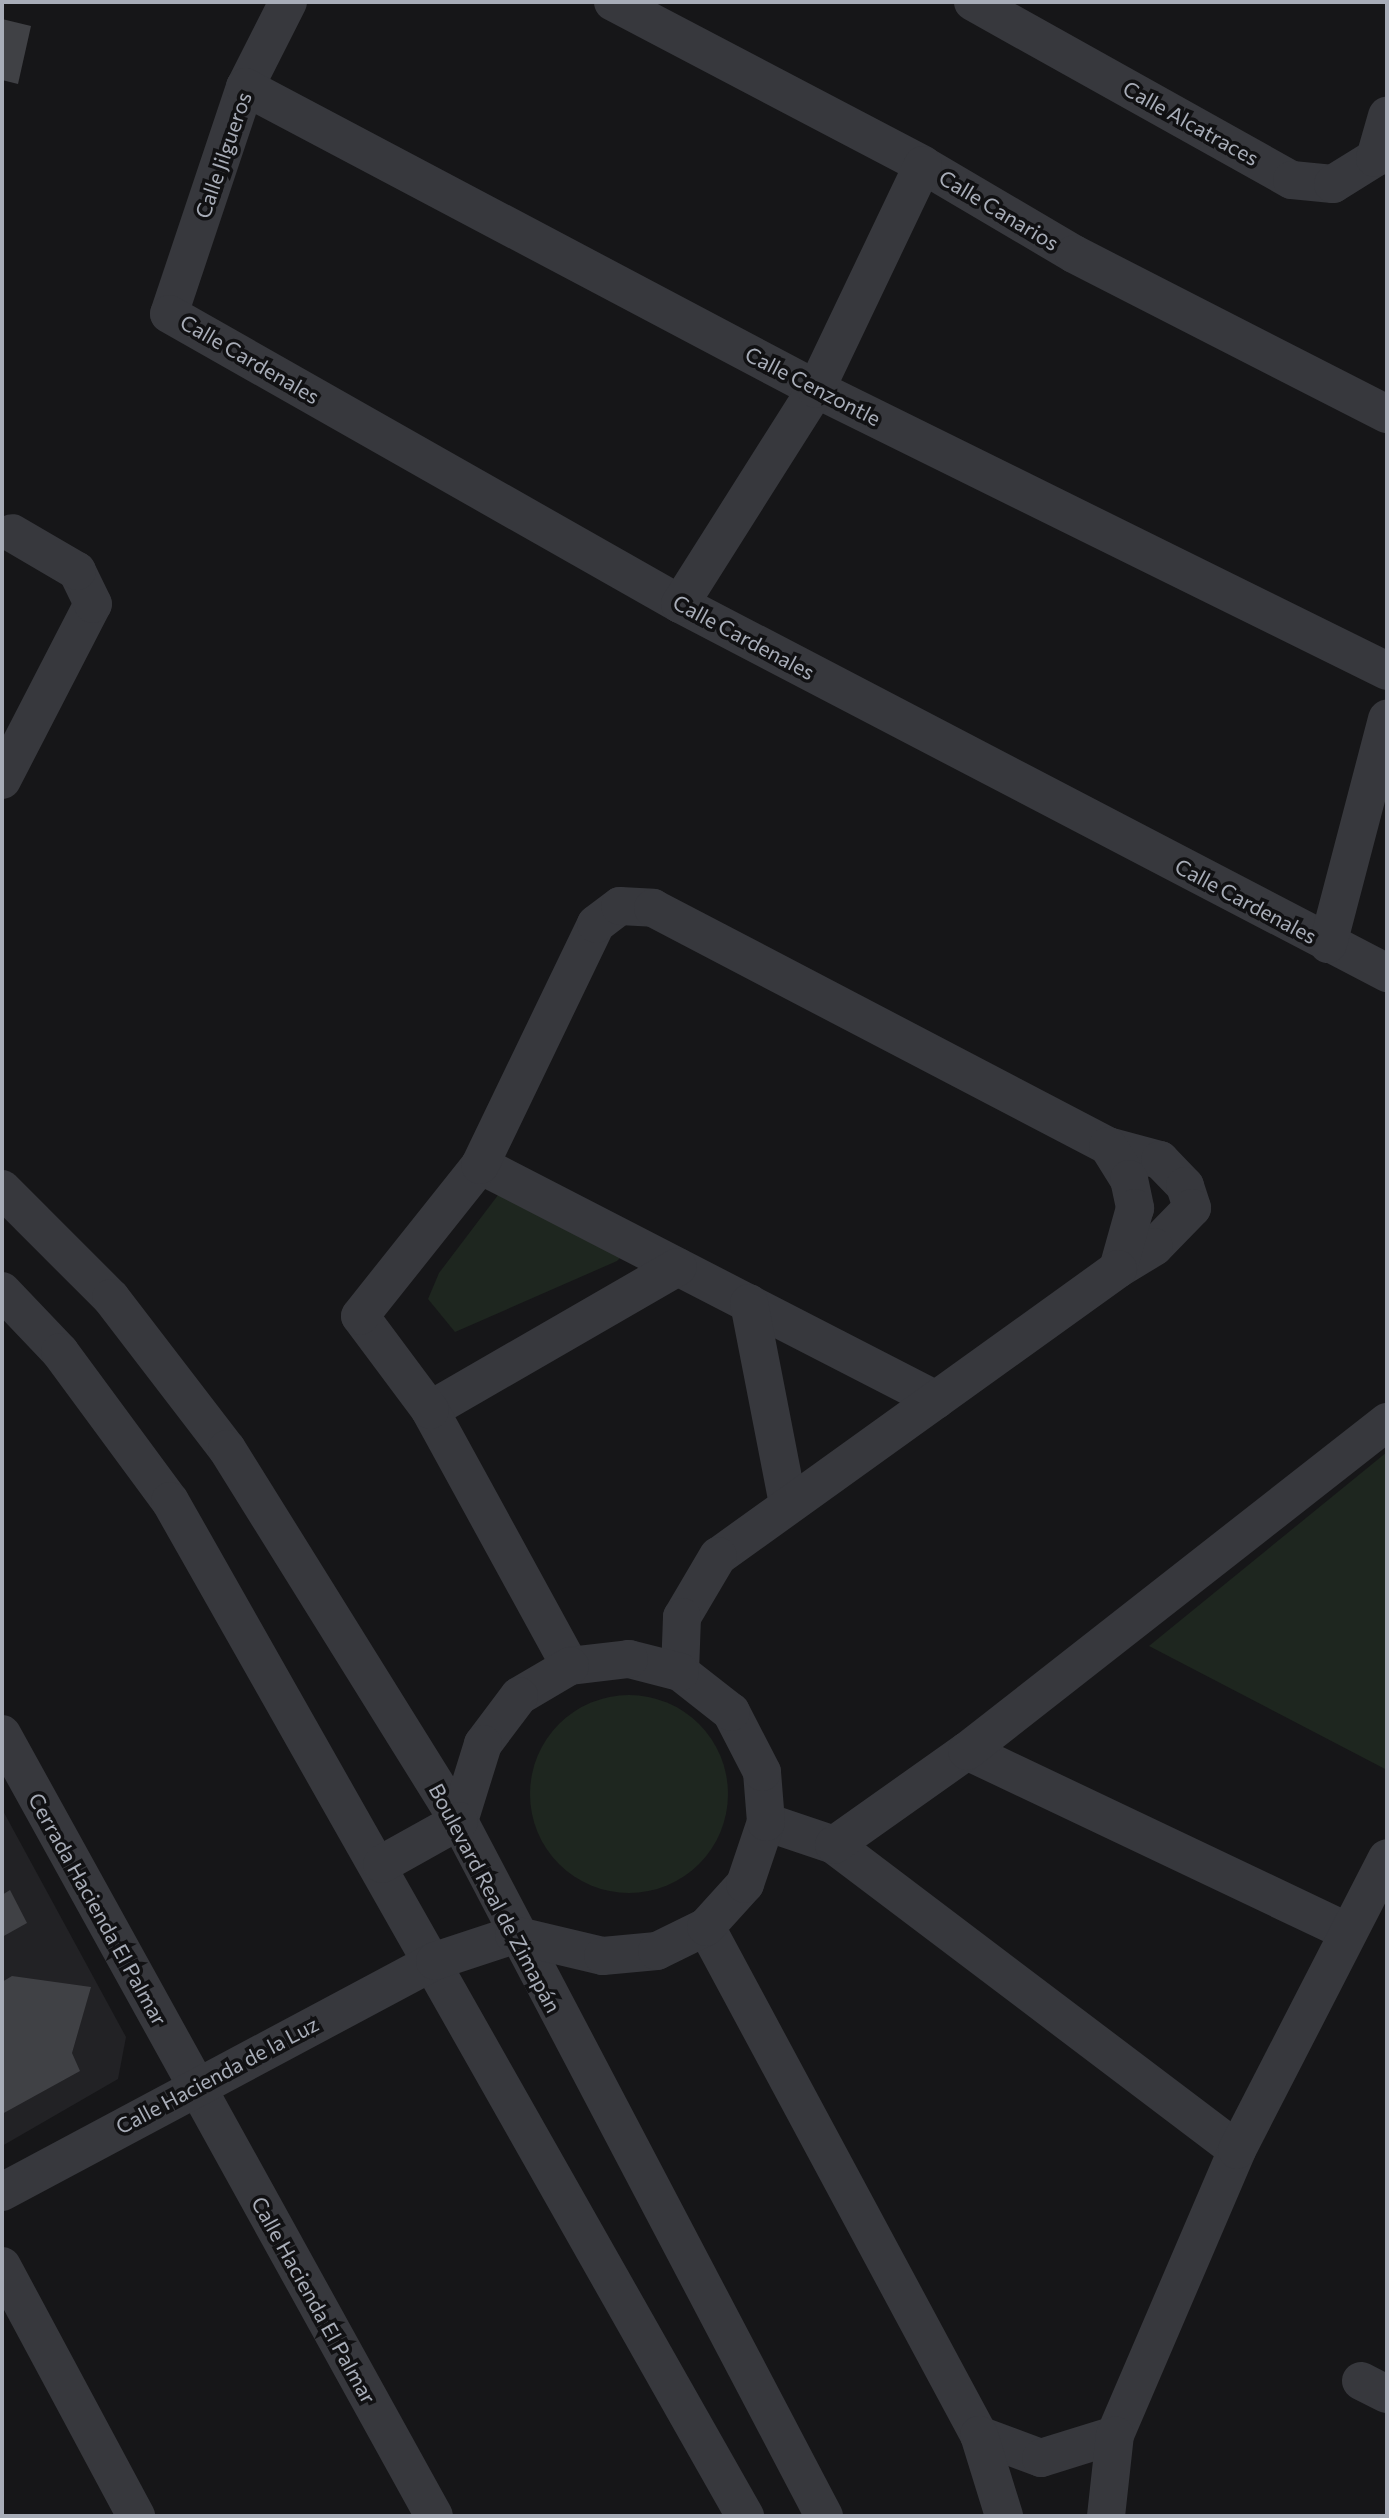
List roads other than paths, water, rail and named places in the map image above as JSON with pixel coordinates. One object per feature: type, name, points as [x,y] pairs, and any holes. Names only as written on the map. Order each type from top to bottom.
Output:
[{"type":"street","name":"Calle Jilgueros","points":[[169,314],[245,87],[288,2]]},
{"type":"street","name":"Calle Canarios","points":[[613,2],[923,165],[1074,254],[1387,414]]},
{"type":"street","name":"Calle Alcatraces","points":[[973,2],[1292,180],[1333,184],[1376,158],[1387,116]]},
{"type":"street","name":"Calle Cenzontle","points":[[245,87],[816,389],[1387,671]]},
{"type":"street","points":[[680,604],[816,389],[923,165]]},
{"type":"street","name":"Calle Cardenales","points":[[169,314],[680,604],[1387,973]]},
{"type":"street","points":[[2,780],[93,604],[77,571],[5,538]]},
{"type":"street","points":[[1328,944],[1387,719]]},
{"type":"street","points":[[570,1666],[430,1410],[360,1316],[480,1165],[596,924],[620,906],[653,908],[1108,1146],[1160,1160],[1185,1186],[1192,1208],[1154,1247],[1118,1269],[788,1503],[718,1556],[682,1617],[680,1672]]},
{"type":"street","points":[[1108,1146],[1129,1179],[1135,1209],[1118,1269]]},
{"type":"street","points":[[480,1165],[936,1400]]},
{"type":"street","name":"Boulevard Real de Zimapán","points":[[2,1189],[111,1298],[227,1449],[459,1821],[514,1934],[824,2516]]},
{"type":"street","points":[[430,1410],[678,1267]]},
{"type":"street","points":[[2,1291],[60,1352],[170,1501],[382,1864],[745,2516]]},
{"type":"street","points":[[749,1303],[788,1503]]},
{"type":"street","points":[[834,1845],[967,1751],[1387,1422]]},
{"type":"street","points":[[382,1864],[459,1821],[483,1744],[519,1696],[570,1666],[629,1659],[680,1672],[731,1712],[762,1772],[766,1822],[745,1884],[706,1927],[657,1951],[603,1956],[514,1934]]},
{"type":"street","name":"Cerrada Hacienda El Palmar","points":[[2,1734],[195,2084]]},
{"type":"street","points":[[967,1751],[1346,1931]]},
{"type":"street","points":[[766,1822],[834,1845],[1237,2150]]},
{"type":"street","points":[[1105,2516],[1115,2435],[1237,2150],[1346,1931],[1387,1858]]},
{"type":"street","points":[[706,1927],[979,2435],[1004,2516]]},
{"type":"street","name":"Calle Hacienda de la Luz","points":[[2,2192],[195,2084],[435,1961],[514,1934]]},
{"type":"street","name":"Calle Hacienda El Palmar","points":[[195,2084],[434,2516]]},
{"type":"street","points":[[2,2266],[136,2516]]},
{"type":"street","points":[[979,2435],[1041,2458],[1115,2435]]}]
